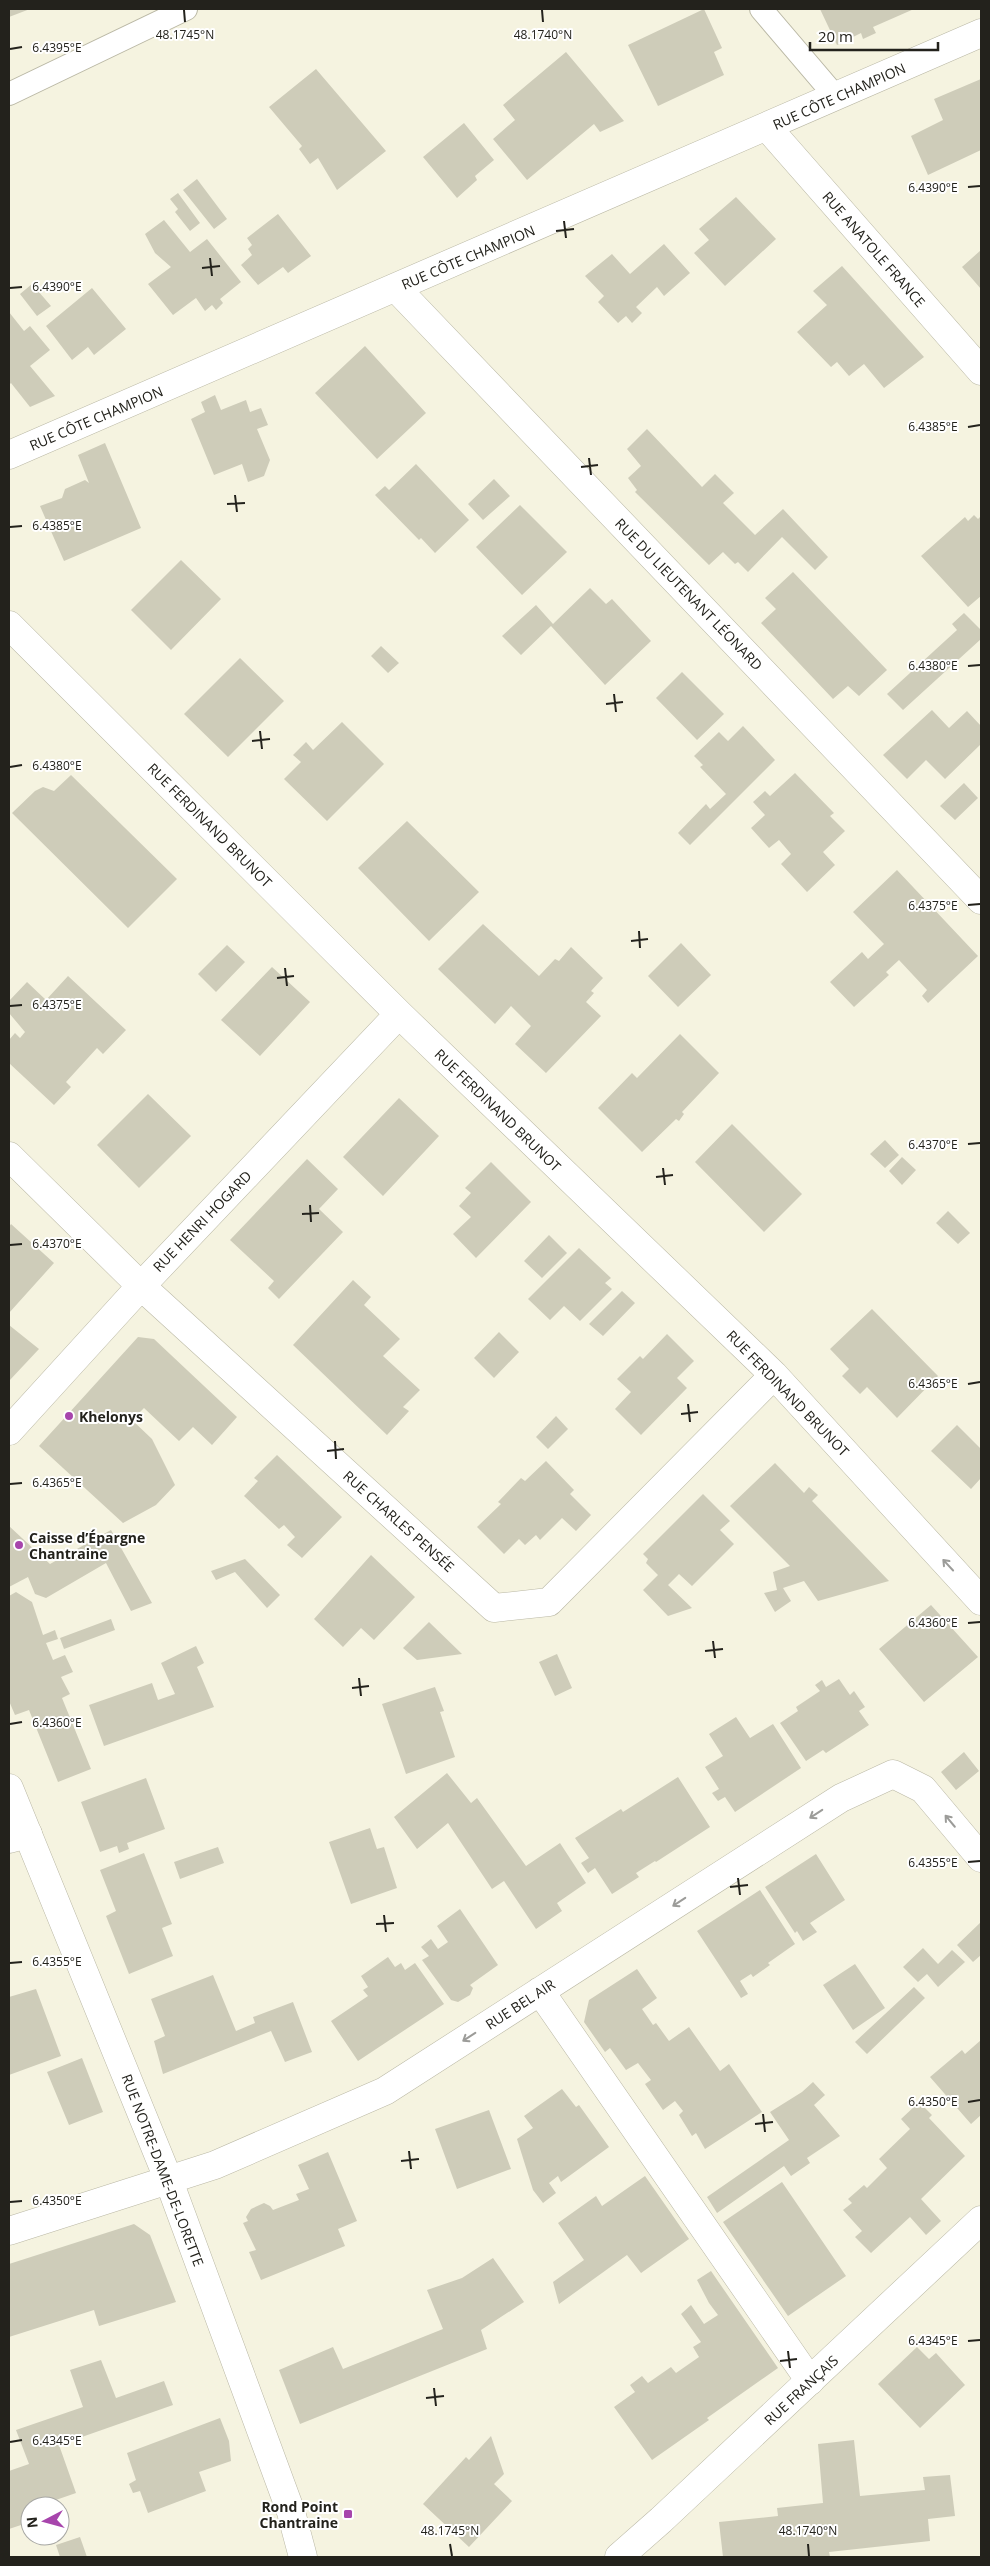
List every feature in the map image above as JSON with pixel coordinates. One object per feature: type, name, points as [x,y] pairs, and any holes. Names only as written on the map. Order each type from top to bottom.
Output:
[{"type":"street","name":"RUE CÔTE CHAMPION","points":[[9,455],[767,128],[981,33]]},
{"type":"street","name":"RUE ANATOLE FRANCE","points":[[767,128],[981,371]]},
{"type":"street","name":"RUE DU LIEUTENANT LÉONARD","points":[[396,288],[981,900]]},
{"type":"street","name":"RUE FERDINAND BRUNOT","points":[[9,625],[399,1014],[774,1375],[981,1601]]},
{"type":"street","name":"RUE HENRI HOGARD","points":[[9,1431],[141,1286],[399,1014]]},
{"type":"street","name":"RUE CHARLES PENSÉE","points":[[9,1156],[141,1286],[494,1608],[549,1602],[774,1375]]},
{"type":"street","name":"RUE BEL AIR","points":[[9,2232],[215,2165],[385,2091],[841,1798],[892,1774],[923,1788],[981,1858]]},
{"type":"street","name":"RUE NOTRE-DAME-DE-LORETTE","points":[[9,1788],[18,1836],[169,2181],[291,2512],[303,2557]]},
{"type":"street","points":[[540,1992],[810,2381]]},
{"type":"street","name":"RUE FRANÇAIS","points":[[619,2557],[981,2220]]},
{"type":"lane","points":[[9,94],[186,9]]},
{"type":"lane","points":[[762,9],[836,97]]},
{"type":"building","points":[[9,9],[30,9],[9,17]]},
{"type":"building","points":[[704,9],[722,48],[714,52],[724,75],[658,106],[628,45]]},
{"type":"building","points":[[820,9],[914,9],[873,27],[876,33],[863,39],[861,33],[837,45]]},
{"type":"building","points":[[566,52],[624,121],[600,132],[594,124],[527,180],[493,139],[515,120],[503,105]]},
{"type":"building","points":[[316,69],[386,151],[337,190],[318,158],[310,164],[299,149],[302,146],[269,107]]},
{"type":"building","points":[[981,79],[981,150],[928,175],[911,136],[943,120],[934,99]]},
{"type":"building","points":[[464,123],[494,160],[475,176],[477,180],[457,198],[423,157]]},
{"type":"building","points":[[197,179],[227,219],[214,229],[183,190]]},
{"type":"building","points":[[178,193],[200,223],[190,231],[175,212],[178,209],[170,199]]},
{"type":"building","points":[[736,197],[776,239],[725,286],[694,253],[709,240],[699,229]]},
{"type":"building","points":[[278,214],[311,256],[288,273],[283,267],[258,285],[241,265],[252,255],[248,249],[252,245],[247,238]]},
{"type":"building","points":[[164,220],[190,252],[207,239],[241,282],[220,299],[223,303],[216,310],[212,305],[205,311],[196,298],[173,315],[148,284],[171,267],[155,253],[145,234]]},
{"type":"building","points":[[664,244],[690,273],[664,296],[657,287],[636,307],[642,313],[632,323],[626,316],[618,323],[598,302],[604,296],[585,276],[612,254],[630,274]]},
{"type":"building","points":[[981,250],[981,289],[962,267]]},
{"type":"building","points":[[842,266],[924,357],[884,388],[864,364],[849,376],[837,362],[831,367],[797,332],[827,305],[813,291]]},
{"type":"building","points":[[32,284],[51,306],[37,316],[20,294]]},
{"type":"building","points":[[92,288],[126,329],[94,355],[88,347],[72,360],[46,326]]},
{"type":"building","points":[[9,312],[24,331],[30,326],[50,350],[30,366],[55,396],[30,407],[11,383],[9,385]]},
{"type":"building","points":[[365,346],[426,413],[377,459],[315,393]]},
{"type":"building","points":[[215,395],[221,410],[246,400],[250,412],[261,408],[268,425],[257,429],[270,460],[264,476],[248,482],[242,464],[214,475],[191,419],[205,412],[201,402]]},
{"type":"building","points":[[647,429],[702,487],[715,474],[734,493],[723,503],[755,535],[783,509],[828,557],[815,570],[782,537],[748,572],[738,562],[735,564],[723,552],[709,565],[635,492],[637,490],[628,478],[641,466],[627,449]]},
{"type":"building","points":[[105,443],[141,528],[64,561],[40,506],[62,498],[65,489],[85,480],[89,483],[78,455]]},
{"type":"building","points":[[416,464],[469,520],[435,553],[421,538],[419,540],[375,495],[385,486],[389,490]]},
{"type":"building","points":[[494,479],[510,496],[483,520],[468,504]]},
{"type":"building","points":[[520,505],[567,552],[522,595],[476,547]]},
{"type":"building","points":[[974,515],[978,519],[981,516],[981,596],[968,607],[921,556],[965,517],[968,521]]},
{"type":"building","points":[[181,560],[221,599],[171,650],[131,610]]},
{"type":"building","points":[[793,572],[887,670],[859,696],[848,686],[833,699],[761,623],[776,609],[765,598]]},
{"type":"building","points":[[590,588],[606,604],[612,599],[651,641],[605,685],[551,626],[521,655],[502,636],[536,605],[553,624]]},
{"type":"building","points":[[964,613],[981,630],[981,639],[903,710],[887,694],[957,630],[952,624]]},
{"type":"building","points":[[381,646],[399,663],[388,673],[371,656]]},
{"type":"building","points":[[240,658],[284,701],[228,757],[184,714]]},
{"type":"building","points":[[682,672],[724,714],[697,740],[656,698]]},
{"type":"building","points":[[932,710],[949,728],[967,711],[981,726],[981,744],[945,779],[926,760],[907,779],[883,755]]},
{"type":"building","points":[[342,722],[384,764],[327,821],[284,779],[301,762],[293,755],[306,742],[313,750]]},
{"type":"building","points":[[743,726],[775,760],[690,845],[678,833],[706,804],[710,809],[726,794],[700,767],[703,765],[694,756],[719,732],[728,741]]},
{"type":"building","points":[[795,773],[834,813],[830,816],[845,831],[823,852],[835,865],[807,892],[781,864],[791,854],[779,840],[769,848],[751,828],[765,815],[753,802],[765,791],[770,796]]},
{"type":"building","points":[[71,775],[177,879],[128,928],[12,813],[35,791],[43,787],[54,791]]},
{"type":"building","points":[[964,783],[978,798],[955,820],[940,806]]},
{"type":"building","points":[[407,821],[479,892],[429,941],[358,868]]},
{"type":"building","points":[[897,870],[978,956],[928,1003],[922,996],[927,990],[899,960],[886,972],[889,975],[854,1007],[830,982],[862,952],[868,959],[884,944],[853,912]]},
{"type":"building","points":[[483,924],[539,976],[555,959],[559,961],[571,947],[603,978],[591,991],[594,993],[586,1002],[601,1016],[546,1073],[515,1044],[531,1026],[511,1006],[495,1024],[438,969]]},
{"type":"building","points":[[681,943],[711,975],[678,1007],[648,976]]},
{"type":"building","points":[[227,945],[245,962],[216,992],[198,974]]},
{"type":"building","points":[[272,967],[310,1002],[260,1056],[221,1020]]},
{"type":"building","points":[[68,976],[126,1030],[103,1054],[97,1048],[66,1082],[71,1087],[54,1105],[9,1063],[9,1040],[15,1033],[20,1038],[25,1032],[9,1013],[9,1001],[27,982],[46,1000]]},
{"type":"building","points":[[680,1034],[719,1073],[682,1112],[684,1114],[679,1121],[676,1119],[642,1152],[598,1108],[632,1073],[637,1078]]},
{"type":"building","points":[[148,1094],[191,1136],[139,1188],[97,1145]]},
{"type":"building","points":[[399,1098],[439,1136],[383,1196],[343,1157]]},
{"type":"building","points":[[732,1124],[802,1194],[764,1232],[695,1162]]},
{"type":"building","points":[[885,1140],[899,1155],[885,1168],[870,1154]]},
{"type":"building","points":[[902,1157],[916,1170],[902,1185],[889,1171]]},
{"type":"building","points":[[307,1159],[338,1189],[319,1209],[343,1232],[279,1299],[268,1288],[274,1281],[230,1240]]},
{"type":"building","points":[[491,1162],[531,1202],[476,1258],[453,1234],[471,1217],[459,1206],[471,1193],[465,1188]]},
{"type":"building","points":[[948,1211],[970,1233],[958,1244],[936,1223]]},
{"type":"building","points":[[11,1224],[54,1263],[9,1313],[9,1227]]},
{"type":"building","points":[[549,1235],[567,1253],[542,1278],[524,1261]]},
{"type":"building","points":[[579,1248],[611,1278],[605,1283],[612,1289],[580,1321],[564,1306],[550,1320],[528,1299]]},
{"type":"building","points":[[353,1280],[371,1297],[364,1305],[400,1339],[383,1356],[420,1390],[403,1407],[409,1411],[387,1435],[293,1345]]},
{"type":"building","points":[[622,1291],[635,1303],[603,1336],[589,1324]]},
{"type":"building","points":[[872,1309],[938,1376],[897,1418],[867,1387],[860,1394],[842,1376],[849,1369],[830,1349]]},
{"type":"building","points":[[9,1325],[39,1349],[9,1381]]},
{"type":"building","points":[[499,1332],[519,1352],[494,1378],[474,1358]]},
{"type":"building","points":[[667,1334],[694,1361],[677,1378],[687,1388],[641,1435],[615,1409],[631,1392],[617,1379],[640,1356],[643,1359]]},
{"type":"building","points":[[138,1337],[154,1339],[237,1417],[212,1445],[193,1427],[179,1441],[144,1408],[132,1420],[152,1439],[175,1485],[156,1505],[123,1523],[39,1446]]},
{"type":"building","points":[[556,1416],[568,1429],[548,1449],[536,1437]]},
{"type":"building","points":[[957,1425],[981,1449],[981,1478],[971,1489],[931,1451]]},
{"type":"building","points":[[277,1455],[342,1517],[302,1558],[287,1545],[295,1537],[284,1525],[279,1529],[244,1496],[258,1481],[254,1478]]},
{"type":"building","points":[[546,1461],[574,1490],[570,1494],[591,1515],[576,1531],[562,1518],[540,1540],[536,1535],[525,1545],[519,1539],[504,1554],[477,1527],[501,1504],[498,1502],[521,1478],[525,1481]]},
{"type":"building","points":[[775,1463],[804,1493],[809,1487],[818,1495],[812,1501],[889,1581],[818,1601],[804,1581],[783,1588],[791,1601],[775,1612],[764,1593],[777,1590],[773,1572],[790,1566],[730,1506]]},
{"type":"building","points":[[703,1494],[730,1521],[720,1530],[734,1544],[692,1586],[679,1574],[668,1585],[692,1608],[668,1616],[643,1590],[658,1575],[646,1563],[648,1559],[643,1554]]},
{"type":"building","points":[[9,1526],[50,1564],[111,1530],[152,1603],[131,1611],[106,1563],[46,1598],[35,1594],[28,1577],[9,1587]]},
{"type":"building","points":[[371,1555],[415,1597],[374,1640],[361,1628],[343,1647],[314,1619]]},
{"type":"building","points":[[245,1559],[280,1595],[267,1608],[235,1572],[216,1580],[211,1571]]},
{"type":"building","points":[[16,1592],[32,1602],[43,1635],[55,1630],[58,1639],[46,1643],[53,1660],[65,1655],[73,1672],[61,1677],[70,1694],[62,1698],[91,1769],[58,1782],[29,1710],[15,1715],[9,1701],[9,1596]]},
{"type":"building","points":[[931,1605],[978,1657],[924,1702],[879,1649]]},
{"type":"building","points":[[111,1619],[115,1630],[64,1649],[60,1638]]},
{"type":"building","points":[[429,1622],[462,1654],[417,1660],[403,1648]]},
{"type":"building","points":[[196,1646],[204,1663],[197,1667],[214,1707],[104,1746],[89,1705],[152,1683],[158,1700],[175,1694],[161,1663]]},
{"type":"building","points":[[557,1654],[572,1688],[555,1696],[539,1662]]},
{"type":"building","points":[[839,1679],[850,1695],[854,1691],[865,1707],[859,1711],[869,1725],[826,1753],[823,1750],[806,1761],[780,1723],[798,1711],[796,1707],[820,1691],[815,1685],[822,1680],[826,1687]]},
{"type":"building","points":[[435,1687],[444,1711],[440,1712],[455,1757],[406,1774],[382,1704]]},
{"type":"building","points":[[736,1717],[750,1738],[773,1724],[801,1768],[735,1812],[725,1797],[718,1801],[712,1793],[719,1789],[705,1767],[723,1756],[709,1734]]},
{"type":"building","points":[[964,1752],[979,1771],[956,1790],[941,1772]]},
{"type":"building","points":[[447,1773],[471,1803],[477,1798],[526,1866],[560,1843],[586,1883],[557,1903],[562,1911],[536,1929],[504,1881],[492,1889],[448,1823],[417,1849],[394,1817]]},
{"type":"building","points":[[678,1777],[710,1827],[636,1873],[639,1877],[612,1894],[595,1868],[588,1873],[581,1863],[589,1858],[575,1838],[621,1809],[623,1812]]},
{"type":"building","points":[[146,1778],[165,1829],[127,1843],[129,1849],[119,1853],[117,1846],[100,1852],[81,1802]]},
{"type":"building","points":[[370,1828],[377,1849],[384,1847],[397,1888],[351,1904],[329,1842]]},
{"type":"building","points":[[218,1847],[224,1863],[180,1879],[174,1862]]},
{"type":"building","points":[[144,1853],[172,1924],[162,1928],[173,1956],[129,1974],[106,1916],[116,1911],[100,1870]]},
{"type":"building","points":[[816,1854],[845,1900],[810,1923],[817,1932],[803,1941],[797,1931],[795,1933],[765,1887]]},
{"type":"building","points":[[760,1890],[795,1944],[768,1963],[770,1965],[753,1977],[751,1974],[740,1981],[748,1994],[741,1998],[697,1931]]},
{"type":"building","points":[[460,1909],[498,1965],[470,1985],[473,1988],[470,1995],[458,2002],[451,2000],[422,1960],[429,1956],[421,1947],[431,1939],[438,1949],[448,1942],[437,1926]]},
{"type":"building","points":[[981,1922],[981,1955],[973,1962],[957,1945]]},
{"type":"building","points":[[923,1948],[938,1964],[952,1950],[965,1962],[938,1987],[927,1974],[918,1982],[903,1967]]},
{"type":"building","points":[[388,1957],[395,1967],[401,1963],[405,1970],[415,1963],[444,2004],[358,2061],[331,2021],[368,1996],[363,1990],[368,1987],[361,1976]]},
{"type":"building","points":[[855,1964],[885,2008],[853,2030],[823,1985]]},
{"type":"building","points":[[637,1969],[657,1998],[642,2009],[653,2025],[656,2023],[669,2041],[689,2027],[720,2071],[729,2064],[762,2112],[705,2149],[696,2133],[692,2136],[679,2115],[683,2111],[675,2101],[663,2110],[645,2084],[651,2080],[638,2063],[626,2070],[610,2048],[605,2052],[584,2022],[589,2000]]},
{"type":"building","points":[[213,1975],[236,2031],[255,2023],[253,2017],[293,2002],[312,2052],[285,2062],[271,2031],[163,2074],[154,2041],[165,2036],[151,1999]]},
{"type":"building","points":[[914,1987],[925,1998],[867,2054],[855,2042]]},
{"type":"building","points":[[36,1989],[61,2056],[9,2075],[9,1997]]},
{"type":"building","points":[[981,2040],[981,2115],[971,2124],[930,2077],[962,2050],[965,2054]]},
{"type":"building","points":[[82,2058],[103,2112],[69,2125],[47,2072]]},
{"type":"building","points":[[813,2082],[825,2095],[814,2105],[840,2136],[807,2158],[810,2163],[791,2176],[784,2166],[717,2213],[707,2197],[789,2140],[770,2112],[802,2092]]},
{"type":"building","points":[[562,2089],[576,2107],[579,2105],[609,2147],[561,2182],[558,2176],[549,2183],[556,2193],[543,2203],[533,2190],[517,2139],[533,2128],[524,2116]]},
{"type":"building","points":[[916,2105],[919,2108],[922,2105],[932,2115],[929,2118],[965,2156],[921,2199],[941,2221],[926,2235],[910,2217],[871,2253],[855,2237],[862,2231],[843,2210],[852,2203],[848,2199],[864,2185],[867,2188],[887,2168],[879,2159],[910,2129],[901,2119]]},
{"type":"building","points":[[489,2110],[511,2169],[457,2189],[435,2129]]},
{"type":"building","points":[[328,2152],[357,2221],[338,2229],[345,2246],[261,2280],[249,2252],[256,2250],[243,2223],[248,2221],[246,2217],[251,2209],[264,2203],[273,2210],[299,2200],[296,2194],[309,2189],[298,2165]]},
{"type":"building","points":[[645,2176],[689,2239],[641,2273],[627,2255],[559,2304],[553,2282],[584,2260],[558,2223],[596,2196],[602,2206]]},
{"type":"building","points":[[782,2182],[846,2276],[788,2316],[723,2222]]},
{"type":"building","points":[[134,2224],[150,2235],[176,2302],[99,2326],[94,2310],[9,2337],[9,2264]]},
{"type":"building","points":[[493,2258],[524,2302],[481,2330],[487,2349],[300,2424],[279,2370],[333,2347],[343,2369],[443,2329],[427,2290],[462,2278]]},
{"type":"building","points":[[711,2271],[778,2368],[652,2460],[614,2407],[635,2392],[630,2385],[642,2376],[648,2383],[671,2367],[676,2373],[699,2357],[693,2347],[701,2342],[681,2314],[691,2305],[704,2324],[718,2315],[709,2303],[697,2280]]},
{"type":"building","points":[[917,2347],[929,2359],[936,2353],[965,2385],[920,2428],[878,2384]]},
{"type":"building","points":[[101,2360],[116,2398],[164,2381],[173,2405],[59,2445],[76,2493],[67,2496],[20,2496],[20,2525],[9,2529],[9,2471],[29,2464],[16,2430],[83,2407],[70,2370]]},
{"type":"building","points":[[220,2418],[229,2441],[231,2461],[199,2472],[206,2491],[148,2513],[140,2491],[133,2493],[129,2484],[136,2480],[127,2453]]},
{"type":"building","points":[[491,2436],[504,2474],[494,2484],[512,2501],[469,2547],[423,2504],[466,2457],[469,2460]]},
{"type":"building","points":[[854,2440],[860,2496],[925,2490],[923,2477],[950,2475],[955,2516],[928,2519],[930,2541],[829,2552],[830,2557],[723,2557],[719,2522],[778,2516],[777,2508],[823,2503],[818,2444]]},
{"type":"building","points":[[80,2537],[87,2557],[60,2557],[56,2546],[70,2546],[70,2540]]},
{"type":"place","name":"Khelonys","points":[[69,1416]]},
{"type":"place","name":"Caisse d’Épargne Chantraine","points":[[19,1545]]},
{"type":"place","name":"Rond Point Chantraine","points":[[348,2514]]}]
